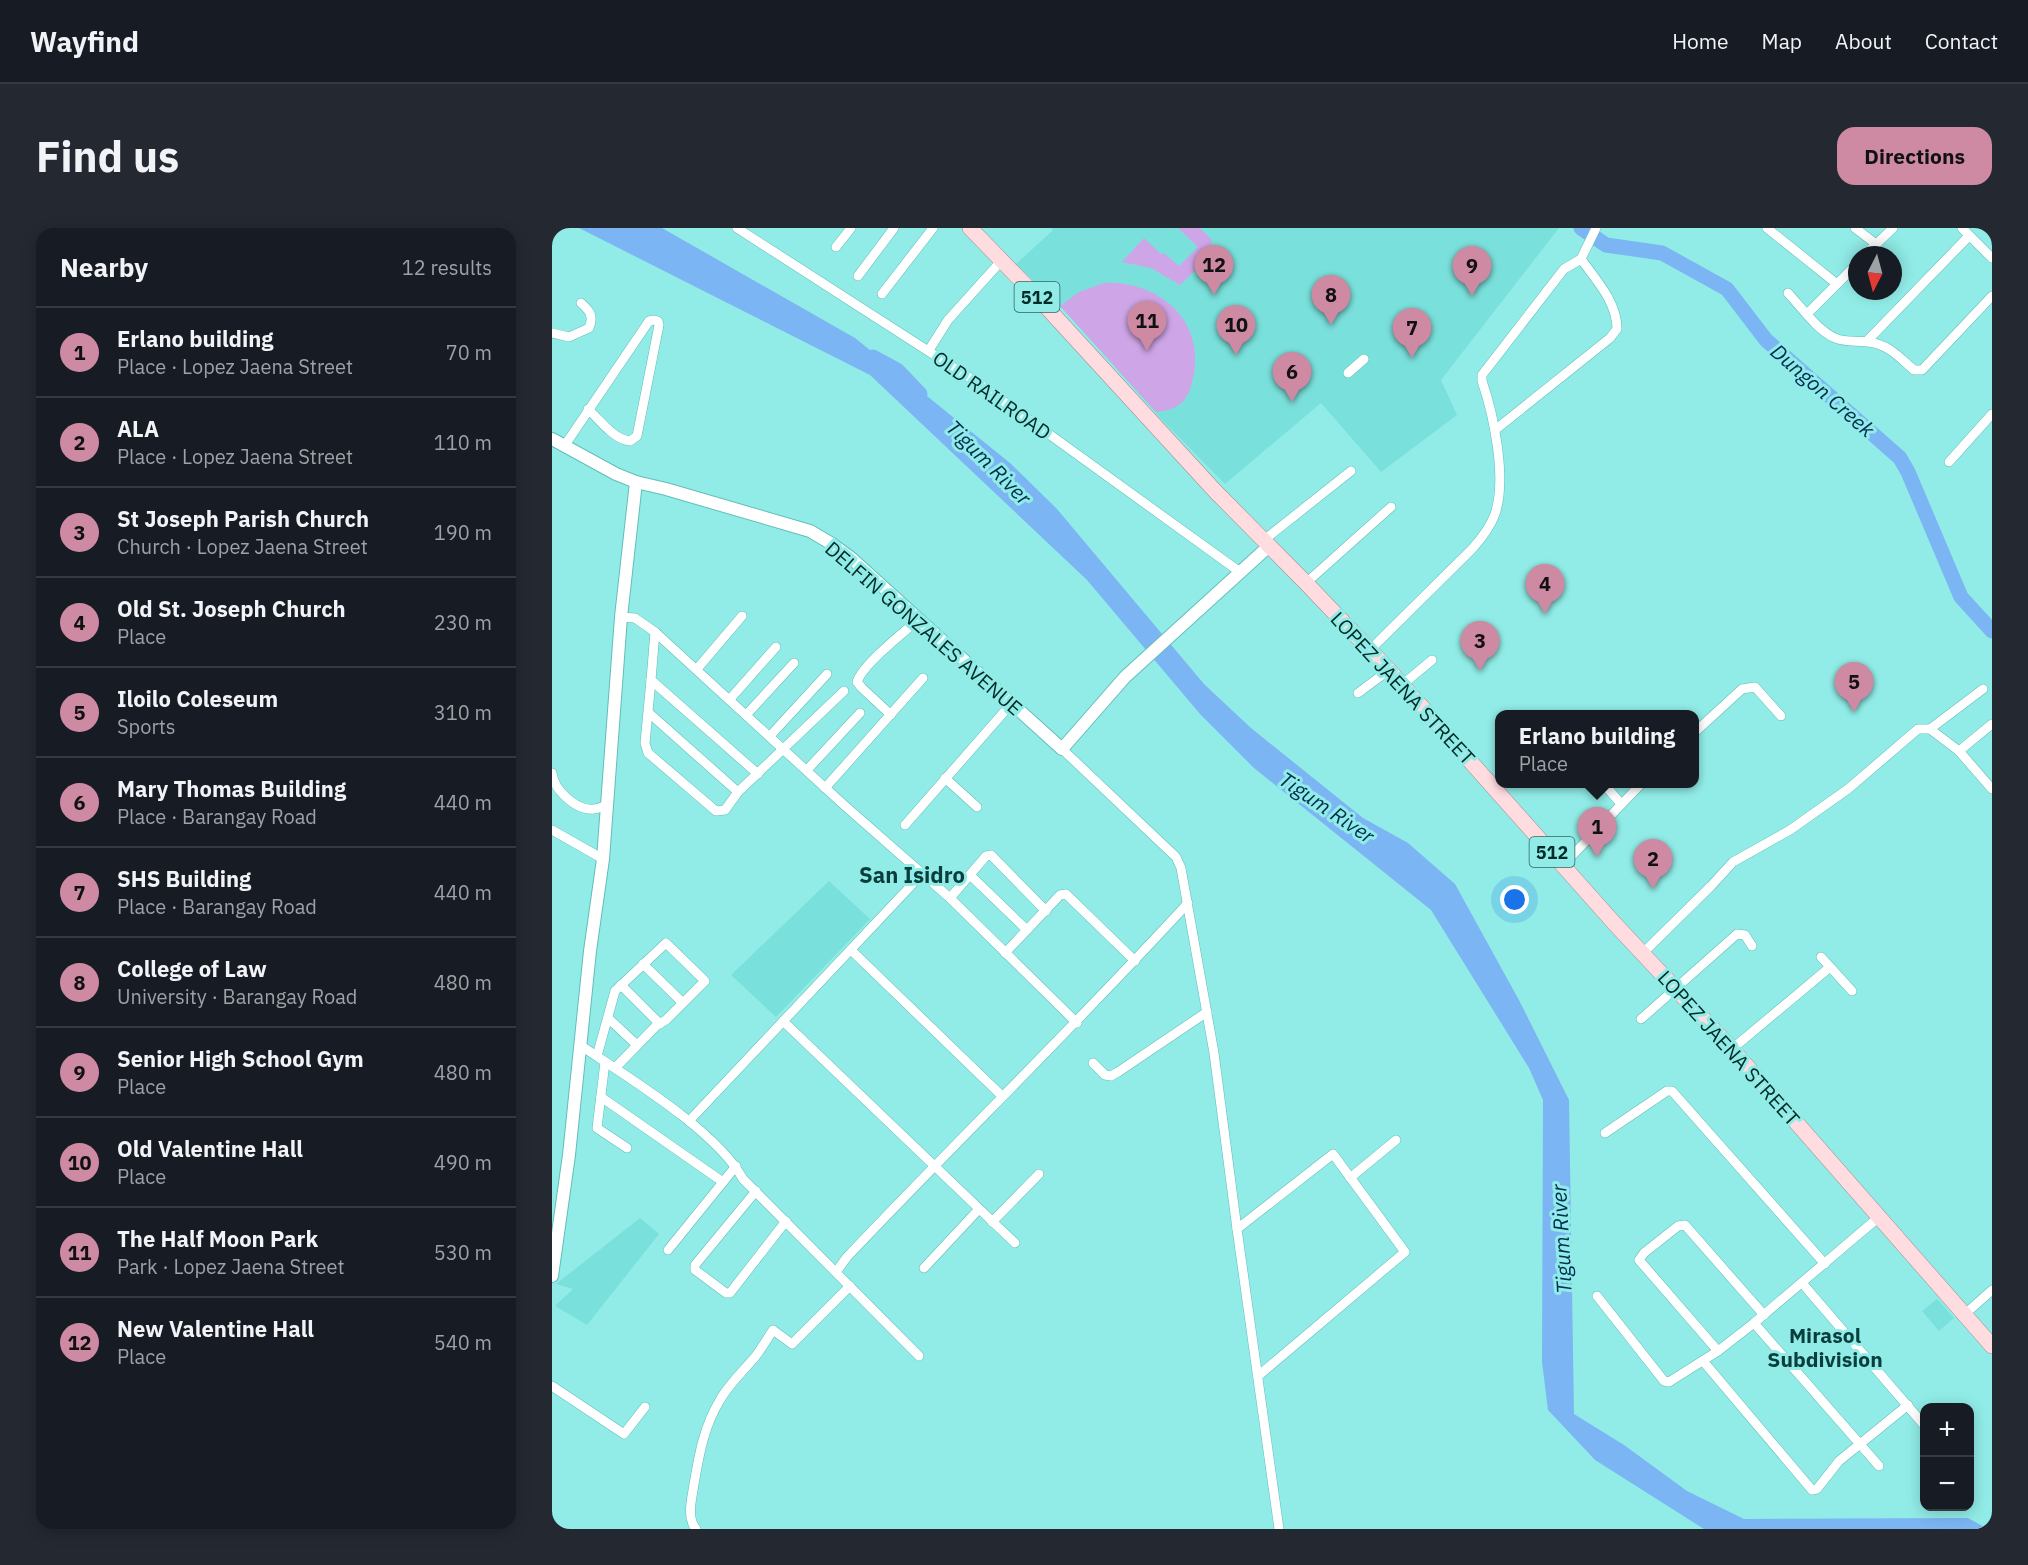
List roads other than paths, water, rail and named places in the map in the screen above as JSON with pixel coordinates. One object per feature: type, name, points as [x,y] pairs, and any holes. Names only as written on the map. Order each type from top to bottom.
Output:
[{"type":"main road","name":"LOPEZ JAENA STREET","points":[[970,228],[1215,491],[1389,670],[1495,788]]},
{"type":"main road","name":"LOPEZ JAENA STREET","points":[[1495,788],[1675,989],[1732,1049],[1992,1346]]},
{"type":"street","name":"OLD RAILROAD","points":[[737,228],[929,350],[1122,485],[1240,572]]},
{"type":"street","points":[[836,248],[851,228]]},
{"type":"street","points":[[858,276],[894,228]]},
{"type":"street","points":[[882,294],[933,228]]},
{"type":"street","points":[[1767,228],[1838,284]]},
{"type":"street","points":[[1855,228],[1876,244],[1893,228]]},
{"type":"street","points":[[1962,228],[1992,258]]},
{"type":"street","points":[[1370,650],[1472,549],[1486,532],[1495,513],[1500,480],[1495,430],[1482,375],[1564,269],[1581,259],[1595,229]]},
{"type":"street","points":[[1867,341],[1969,236]]},
{"type":"street","points":[[1495,430],[1610,338],[1617,329],[1617,316],[1606,294],[1581,259]]},
{"type":"street","points":[[929,350],[960,306],[1002,260]]},
{"type":"street","points":[[1808,313],[1848,273]]},
{"type":"street","points":[[1788,293],[1826,332],[1836,339],[1851,342],[1867,341],[1894,351],[1914,370],[1922,370],[1992,296]]},
{"type":"street","points":[[552,333],[569,337],[589,328],[592,318],[590,311],[581,303]]},
{"type":"street","points":[[565,445],[588,409],[650,321],[658,321],[637,436],[630,441],[624,440],[615,435],[588,409]]},
{"type":"street","points":[[1348,373],[1364,359]]},
{"type":"street","points":[[1949,462],[1992,414]]},
{"type":"street","name":"DELFIN GONZALES AVENUE","points":[[552,439],[636,482],[810,531],[832,544],[851,558],[1062,749],[1176,857],[1181,868],[1188,903],[1214,1053],[1279,1529]]},
{"type":"street","points":[[1062,749],[1125,677],[1240,572],[1267,543],[1351,471]]},
{"type":"street","points":[[552,1276],[603,859],[621,616],[636,482]]},
{"type":"street","points":[[1306,583],[1391,507]]},
{"type":"street","points":[[621,616],[635,618],[656,632],[825,788],[950,898],[1077,1023]]},
{"type":"street","points":[[697,669],[742,616]]},
{"type":"street","points":[[891,715],[857,682],[859,675],[919,620]]},
{"type":"street","points":[[656,632],[645,744],[648,753],[716,811],[724,810],[738,792],[844,690]]},
{"type":"street","points":[[730,699],[776,647]]},
{"type":"street","points":[[1402,685],[1432,660]]},
{"type":"street","points":[[747,714],[794,663]]},
{"type":"street","points":[[1358,693],[1389,670]]},
{"type":"street","points":[[770,736],[827,674]]},
{"type":"street","points":[[825,788],[923,678]]},
{"type":"street","points":[[651,680],[758,774]]},
{"type":"street","points":[[1699,729],[1742,689],[1750,687],[1755,687],[1781,716]]},
{"type":"street","points":[[1643,953],[1733,862],[1790,830],[1848,789],[1918,729],[1930,729],[1983,689]]},
{"type":"street","points":[[905,825],[1011,704]]},
{"type":"street","points":[[649,713],[738,792]]},
{"type":"street","points":[[807,770],[860,713]]},
{"type":"street","points":[[1959,751],[1992,724]]},
{"type":"street","points":[[1930,729],[1959,751],[1992,789]]},
{"type":"street","points":[[552,773],[562,793],[578,805],[594,810],[608,804]]},
{"type":"street","points":[[945,778],[977,807]]},
{"type":"street","points":[[1608,788],[1621,804]]},
{"type":"street","points":[[1564,864],[1636,788]]},
{"type":"street","points":[[552,830],[603,859]]},
{"type":"street","points":[[950,898],[986,856],[991,855],[1046,911]]},
{"type":"street","points":[[689,1121],[922,874]]},
{"type":"street","points":[[970,875],[1027,930]]},
{"type":"street","points":[[1005,953],[1060,896],[1066,894],[1135,961]]},
{"type":"street","points":[[836,1272],[847,1257],[934,1166],[1077,1023],[1188,903]]},
{"type":"street","points":[[1641,1019],[1737,934],[1745,935],[1752,946]]},
{"type":"street","points":[[615,1068],[705,981],[666,943],[615,991],[608,1018],[601,1059],[601,1098],[597,1128],[627,1148]]},
{"type":"street","points":[[851,950],[1002,1096]]},
{"type":"street","points":[[1821,957],[1852,991]]},
{"type":"street","points":[[643,964],[683,1003]]},
{"type":"street","points":[[1732,1049],[1830,967]]},
{"type":"street","points":[[621,985],[660,1024]]},
{"type":"street","points":[[1093,1063],[1105,1076],[1111,1076],[1207,1012]]},
{"type":"street","points":[[608,1018],[637,1045]]},
{"type":"street","points":[[783,1021],[1015,1243]]},
{"type":"street","points":[[580,1045],[689,1121],[736,1166],[743,1179],[919,1356]]},
{"type":"street","points":[[1605,1133],[1666,1091],[1672,1091],[1825,1264]]},
{"type":"street","points":[[601,1098],[723,1182]]},
{"type":"street","points":[[1350,1178],[1396,1140]]},
{"type":"street","points":[[1237,1229],[1333,1154],[1404,1252],[1258,1376]]},
{"type":"street","points":[[668,1250],[736,1166]]},
{"type":"street","points":[[992,1222],[1039,1174]]},
{"type":"street","points":[[756,1191],[695,1265],[696,1270],[726,1293],[730,1293],[786,1221]]},
{"type":"street","points":[[924,1268],[979,1209]]},
{"type":"street","points":[[1597,1296],[1664,1381],[1669,1382],[1718,1351],[1754,1323],[1880,1217]]},
{"type":"street","points":[[1718,1351],[1639,1260],[1644,1253],[1678,1226],[1685,1225],[1764,1315]]},
{"type":"street","points":[[1802,1282],[1920,1420]]},
{"type":"street","points":[[696,1529],[690,1514],[696,1471],[708,1423],[720,1399],[773,1330],[792,1344],[850,1286]]},
{"type":"street","points":[[1965,1314],[1992,1290]]},
{"type":"street","points":[[1754,1323],[1879,1467]]},
{"type":"street","points":[[1703,1361],[1812,1490],[1817,1489],[1839,1461],[1859,1443],[1908,1405]]},
{"type":"street","points":[[552,1386],[624,1434],[645,1407]]},
{"type":"water","points":[[579,228],[662,228],[855,338],[1010,463],[1057,509],[1204,684],[1251,728],[1363,818],[1408,843],[1455,884],[1520,1002],[1569,1100],[1574,1414],[1624,1445],[1687,1491],[1744,1519],[1968,1518],[1988,1529],[1704,1529],[1595,1460],[1548,1410],[1542,1362],[1543,1100],[1529,1068],[1431,910],[1254,768],[1200,714],[1087,580],[870,375]]},
{"type":"waterway","name":"Dungon Creek","points":[[1581,228],[1606,245],[1662,253],[1727,289],[1766,340],[1900,458],[1961,597],[1992,631]]},
{"type":"waterway","name":"Tigum River","points":[[873,357],[897,370],[920,394]]},
{"type":"place","name":"New Valentine Hall","points":[[1214,295]]},
{"type":"place","name":"Senior High School Gym","points":[[1472,296]]},
{"type":"place","name":"College of Law","points":[[1331,325]]},
{"type":"place","name":"The Half Moon Park","points":[[1147,351]]},
{"type":"place","name":"Old Valentine Hall","points":[[1236,355]]},
{"type":"place","name":"SHS Building","points":[[1412,358]]},
{"type":"place","name":"Mary Thomas Building","points":[[1292,402]]},
{"type":"place","name":"Old St. Joseph Church","points":[[1545,614]]},
{"type":"place","name":"St Joseph Parish Church","points":[[1480,671]]},
{"type":"place","name":"Iloilo Coleseum","points":[[1854,712]]},
{"type":"place","name":"Erlano building","points":[[1597,857]]},
{"type":"place","name":"ALA","points":[[1653,889]]},
{"type":"district","name":"San Isidro","points":[[912,874]]},
{"type":"district","name":"Mirasol Subdivision","points":[[1825,1347]]}]
